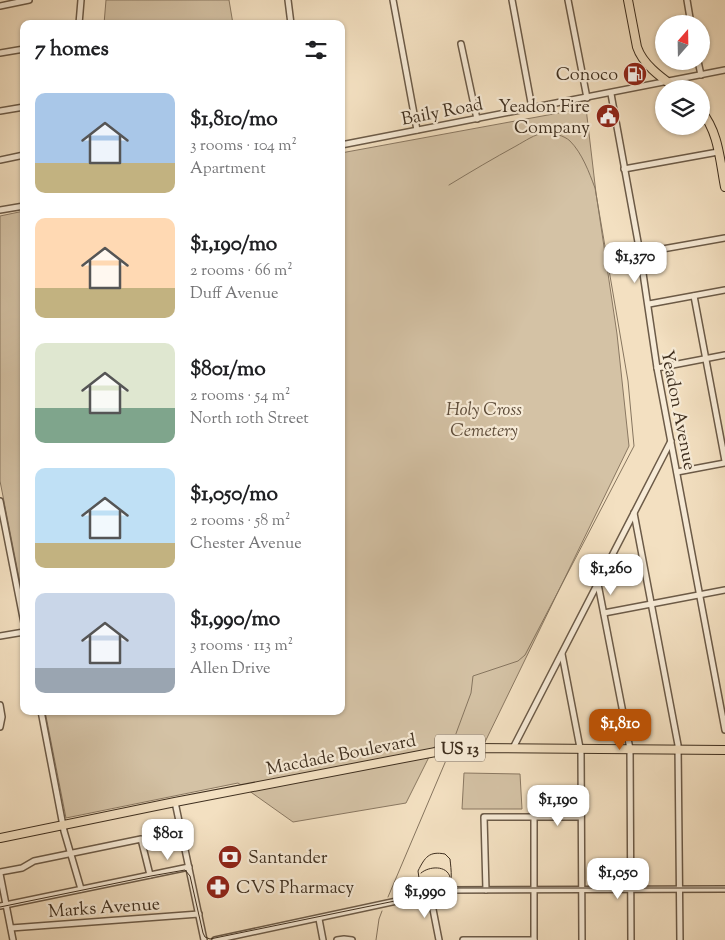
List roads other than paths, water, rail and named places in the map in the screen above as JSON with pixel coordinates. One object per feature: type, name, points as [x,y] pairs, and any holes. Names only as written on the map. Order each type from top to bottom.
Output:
[{"type":"main road","points":[[628,0],[639,52],[665,80]]},
{"type":"main road","points":[[710,125],[713,130],[725,187]]},
{"type":"main road","name":"Macdade Boulevard","points":[[175,802],[430,752],[465,748],[725,750]]},
{"type":"main road","name":"US 13","points":[[0,838],[175,802]]},
{"type":"street","points":[[3,4],[29,0]]},
{"type":"street","points":[[79,20],[81,0]]},
{"type":"street","points":[[288,0],[291,20]]},
{"type":"street","points":[[394,0],[417,130]]},
{"type":"street","points":[[512,0],[532,108]]},
{"type":"street","points":[[568,0],[587,98]]},
{"type":"street","points":[[687,0],[690,15]]},
{"type":"street","points":[[461,44],[477,119]]},
{"type":"street","points":[[0,53],[20,49]]},
{"type":"street","points":[[700,70],[701,75]]},
{"type":"street","name":"Baily Road","points":[[677,80],[725,70]]},
{"type":"street","name":"Baily Road","points":[[345,144],[655,85]]},
{"type":"street","name":"Yeadon Avenue","points":[[611,94],[649,304],[649,318],[657,368],[725,730]]},
{"type":"street","points":[[0,111],[20,107]]},
{"type":"street","points":[[624,169],[718,152]]},
{"type":"street","points":[[0,160],[20,156]]},
{"type":"street","points":[[0,210],[20,207]]},
{"type":"street","points":[[640,253],[725,238]]},
{"type":"street","points":[[649,304],[725,290]]},
{"type":"street","points":[[677,472],[725,462],[694,296]]},
{"type":"street","points":[[657,368],[725,355]]},
{"type":"street","points":[[514,748],[671,441]]},
{"type":"street","points":[[662,460],[669,457],[676,463]]},
{"type":"street","points":[[0,501],[20,603]]},
{"type":"street","points":[[634,513],[678,749],[680,940]]},
{"type":"street","points":[[624,533],[632,529],[639,533]]},
{"type":"street","points":[[598,584],[630,749],[631,940]]},
{"type":"street","points":[[604,613],[725,590]]},
{"type":"street","points":[[0,636],[20,633]]},
{"type":"street","points":[[562,654],[580,749],[582,940]]},
{"type":"street","points":[[0,705],[2,717],[0,727]]},
{"type":"street","points":[[42,715],[63,825],[81,889]]},
{"type":"street","points":[[175,802],[204,940]]},
{"type":"street","points":[[463,940],[534,940],[534,817]]},
{"type":"street","points":[[486,890],[484,818],[581,817]]},
{"type":"street","points":[[13,940],[3,906],[0,873],[22,868],[34,860],[141,839],[150,875]]},
{"type":"street","points":[[3,906],[189,867]]},
{"type":"street","points":[[216,940],[430,894],[459,890],[725,890]]},
{"type":"street","points":[[430,894],[440,940]]},
{"type":"street","name":"Marks Avenue","points":[[11,928],[198,914]]},
{"type":"street","points":[[319,919],[323,940]]},
{"type":"street","points":[[337,940],[352,940]]},
{"type":"waterway","points":[[449,185],[526,140],[544,133],[551,133],[565,138],[578,151],[595,188],[628,381],[634,446],[525,655],[518,661],[473,676],[471,693],[454,739]]},
{"type":"waterway","points":[[388,897],[447,758]]},
{"type":"waterway","points":[[376,940],[382,911]]},
{"type":"tram line","points":[[429,896],[421,892],[418,871],[425,859],[431,854],[445,854],[450,859],[451,882],[448,890],[445,892]]},
{"type":"tram line","points":[[421,873],[428,869],[437,868],[445,870],[450,877]]},
{"type":"tram line","points":[[0,907],[185,870],[190,876],[203,933],[205,937],[210,939],[458,888],[725,888]]},
{"type":"place","name":"Conoco","points":[[635,74]]},
{"type":"place","name":"Yeadon Fire Company","points":[[608,116]]},
{"type":"place","name":"Santander","points":[[230,857]]},
{"type":"place","name":"CVS Pharmacy","points":[[218,887]]},
{"type":"park label","name":"Holy Cross Cemetery","points":[[484,419]]}]
